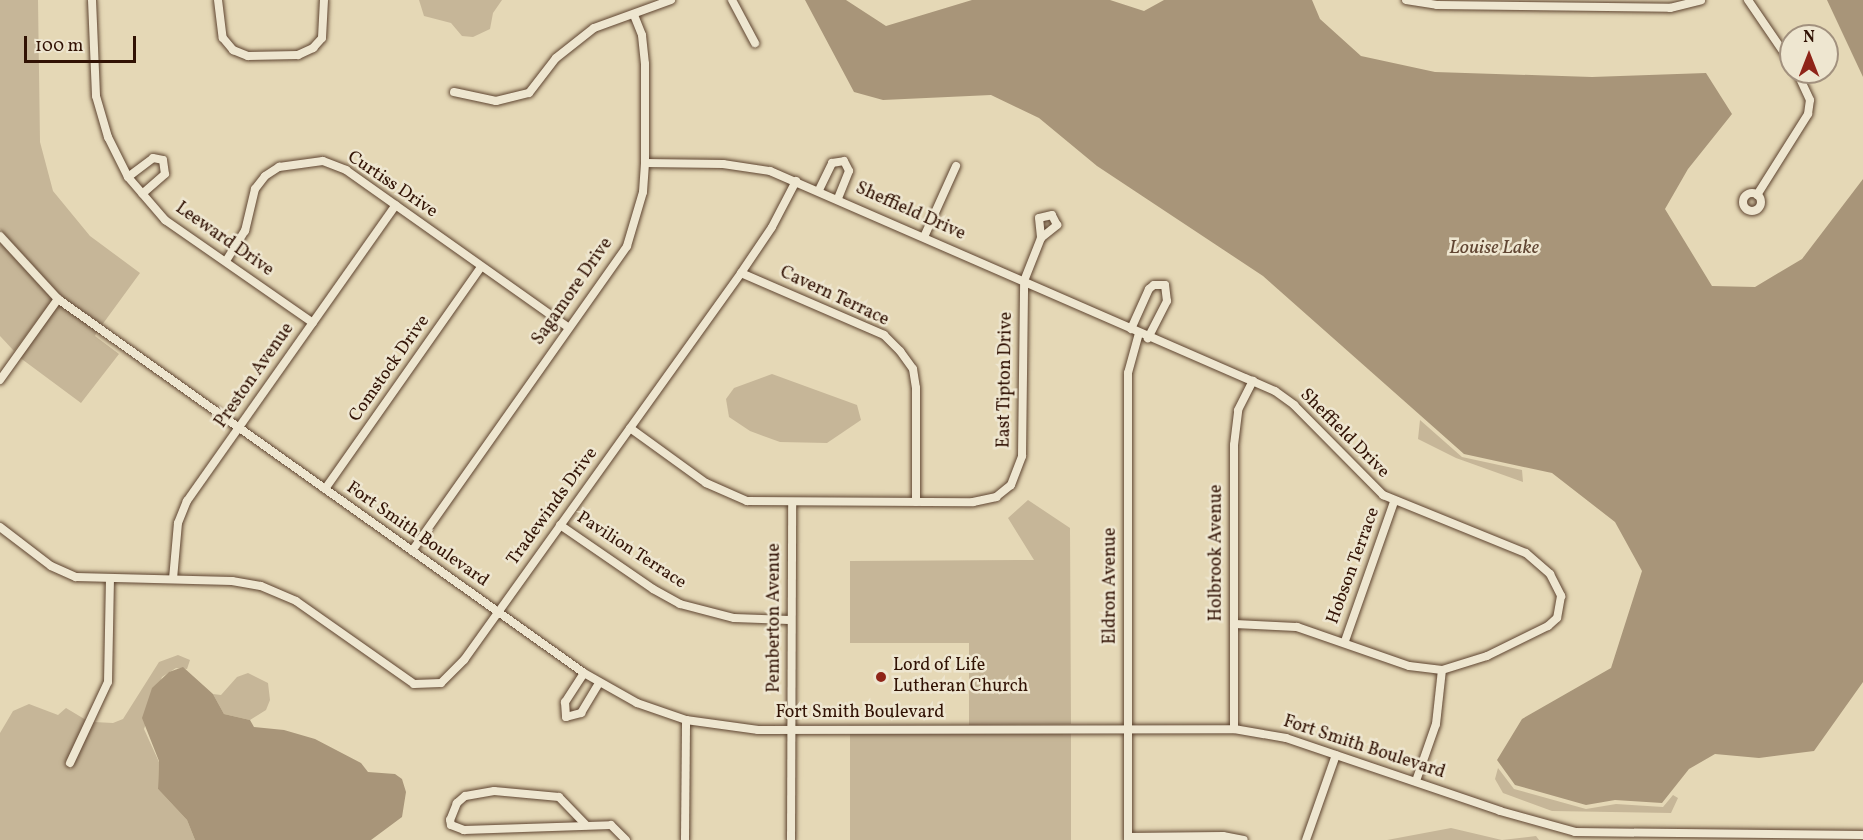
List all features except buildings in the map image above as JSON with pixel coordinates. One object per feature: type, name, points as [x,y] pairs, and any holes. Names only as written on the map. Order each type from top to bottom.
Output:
[{"type":"street","name":"Leeward Drive","points":[[92,0],[96,96],[108,137],[128,177],[165,220],[313,323]]},
{"type":"street","points":[[218,0],[224,38],[233,50],[248,56],[298,55],[313,48],[322,38],[324,0]]},
{"type":"street","points":[[454,92],[496,101],[529,93],[556,58],[594,28],[670,0]]},
{"type":"street","points":[[732,0],[754,43]]},
{"type":"street","points":[[1406,0],[1437,5],[1670,8],[1701,0]]},
{"type":"street","points":[[1748,0],[1779,45]]},
{"type":"street","name":"Sagamore Drive","points":[[412,550],[627,246],[641,201],[645,163],[645,64],[642,35],[634,15]]},
{"type":"street","points":[[1757,195],[1808,114],[1810,100],[1803,84]]},
{"type":"street","points":[[128,177],[153,158],[163,160],[165,174],[142,194]]},
{"type":"street","name":"Curtiss Drive","points":[[226,261],[245,231],[255,189],[279,166],[323,161],[346,170],[569,327]]},
{"type":"street","points":[[819,190],[832,163],[844,161],[849,171],[838,198]]},
{"type":"street","name":"Sheffield Drive","points":[[645,163],[749,165],[796,181],[1148,338],[1253,381],[1294,405],[1350,466],[1394,502],[1526,553],[1559,584],[1561,606],[1557,618],[1548,626],[1487,656],[1442,670],[1409,666],[1345,641],[1289,626],[1234,624]]},
{"type":"street","points":[[924,237],[956,166]]},
{"type":"street","name":"Tradewinds Drive","points":[[0,527],[51,566],[76,577],[110,581],[232,580],[261,586],[296,601],[414,684],[429,686],[448,677],[497,612],[741,273],[772,227],[796,181]]},
{"type":"street","name":"Preston Avenue","points":[[173,579],[178,523],[187,501],[396,205]]},
{"type":"street","name":"Fort Smith Boulevard","points":[[0,236],[58,298],[497,612],[599,683],[637,703],[686,720],[733,728],[791,730],[1234,729],[1286,738],[1575,832],[1765,837],[1863,835]]},
{"type":"street","points":[[1024,281],[1041,238]]},
{"type":"street","name":"Comstock Drive","points":[[325,489],[481,267]]},
{"type":"street","name":"Cavern Terrace","points":[[741,273],[884,335],[900,351],[913,369],[916,388],[916,502]]},
{"type":"street","name":"East Tipton Drive","points":[[630,428],[726,494],[747,501],[792,503],[973,502],[996,497],[1018,472],[1022,456],[1024,281]]},
{"type":"street","name":"Eldron Avenue","points":[[1128,838],[1128,373],[1135,331],[1149,289],[1154,285],[1165,285],[1167,301],[1148,338]]},
{"type":"street","points":[[0,380],[58,298]]},
{"type":"street","name":"Holbrook Avenue","points":[[1234,729],[1234,445],[1238,410],[1253,381]]},
{"type":"street","name":"Hobson Terrace","points":[[1345,641],[1394,502]]},
{"type":"street","name":"Pemberton Avenue","points":[[791,840],[789,620],[792,503]]},
{"type":"street","name":"Pavilion Terrace","points":[[560,525],[653,590],[680,604],[734,618],[789,620]]},
{"type":"street","points":[[70,763],[108,686],[110,581]]},
{"type":"street","points":[[1416,781],[1436,724],[1442,670]]},
{"type":"street","points":[[584,673],[565,702],[566,717],[575,718],[581,713],[599,683]]},
{"type":"street","points":[[685,840],[686,720]]},
{"type":"street","points":[[1306,840],[1336,754]]},
{"type":"street","points":[[585,825],[559,797],[494,791],[465,796],[457,803],[450,820],[451,825],[464,830],[585,825],[616,827],[626,840]]},
{"type":"street","points":[[1128,838],[1223,836],[1244,840]]},
{"type":"shaded area","points":[[0,0],[38,0],[40,142],[53,191],[90,236],[140,273],[102,325],[60,295],[0,229]]},
{"type":"shaded area","points":[[419,0],[502,0],[493,13],[490,29],[473,37],[462,36],[451,23],[424,16]]},
{"type":"shaded area","points":[[0,243],[53,299],[14,351],[0,336]]},
{"type":"shaded area","points":[[59,304],[97,331],[95,336],[119,354],[81,403],[19,357]]},
{"type":"shaded area","points":[[772,374],[857,405],[861,420],[827,443],[780,442],[750,431],[729,417],[726,399],[734,388]]},
{"type":"shaded area","points":[[1420,420],[1462,457],[1522,470],[1523,482],[1456,458],[1418,439]]},
{"type":"shaded area","points":[[1028,500],[1070,528],[1071,724],[969,725],[969,643],[850,643],[850,561],[1034,560],[1008,518]]},
{"type":"shaded area","points":[[178,655],[190,660],[187,669],[176,668],[162,677],[144,729],[159,762],[158,789],[187,820],[195,840],[0,840],[0,733],[13,711],[29,704],[58,715],[66,708],[86,720],[65,764],[71,769],[94,722],[113,723],[123,719],[159,662]]},
{"type":"shaded area","points":[[248,673],[268,683],[270,700],[266,710],[250,720],[224,714],[213,694],[221,695],[237,677]]},
{"type":"shaded area","points":[[850,733],[1071,733],[1071,840],[850,840]]},
{"type":"shaded area","points":[[1498,768],[1514,789],[1586,809],[1616,804],[1663,807],[1673,795],[1678,798],[1671,813],[1552,811],[1503,793],[1495,779]]},
{"type":"shaded area","points":[[1451,828],[1502,840],[1387,840]]},
{"type":"shaded area","points":[[1536,836],[1539,840],[1502,840]]},
{"type":"water","name":"Louise Lake","points":[[805,0],[846,0],[886,26],[972,0],[1110,0],[1144,11],[1164,0],[1312,0],[1320,19],[1361,56],[1435,72],[1592,77],[1706,73],[1732,114],[1688,169],[1665,209],[1712,286],[1755,287],[1802,259],[1863,179],[1863,682],[1814,751],[1759,758],[1715,754],[1689,769],[1662,803],[1615,800],[1586,805],[1515,785],[1497,760],[1522,719],[1611,668],[1642,571],[1615,522],[1552,473],[1464,454],[1263,276],[1097,166],[1039,118],[991,95],[883,100],[854,92]]},
{"type":"water","points":[[1827,0],[1863,0],[1863,77],[1839,24]]},
{"type":"water","points":[[183,667],[213,694],[224,714],[250,720],[254,727],[284,730],[315,739],[361,763],[368,772],[395,774],[402,779],[406,792],[402,817],[371,840],[195,840],[187,820],[158,789],[159,761],[142,718],[152,688],[169,672]]},
{"type":"place","name":"Lord of Life Lutheran Church","points":[[881,677]]}]
